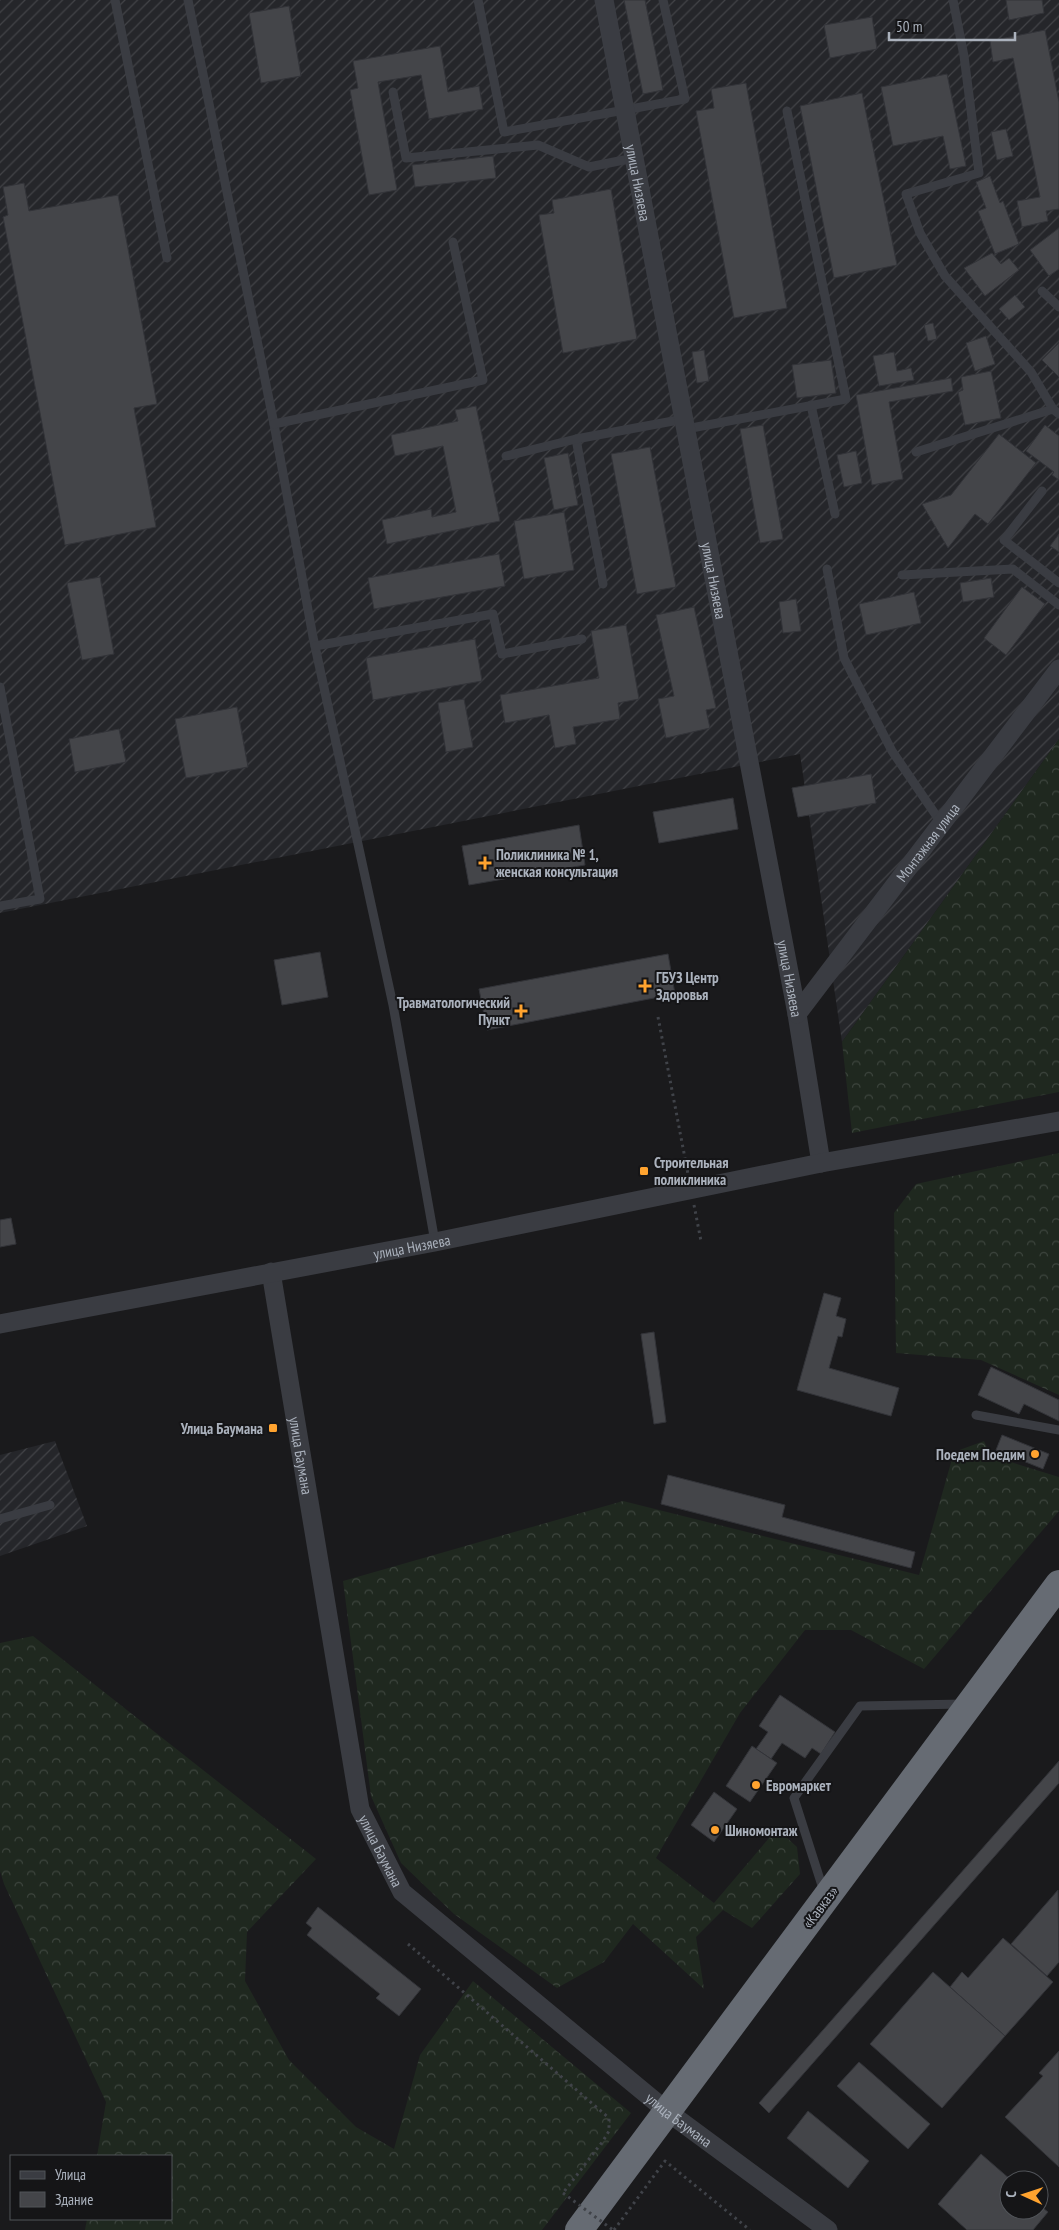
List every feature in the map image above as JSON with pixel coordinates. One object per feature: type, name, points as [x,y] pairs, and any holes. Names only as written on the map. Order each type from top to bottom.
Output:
[{"type":"highway","name":"«Кавказ»","points":[[580,2230],[1059,1584]]},
{"type":"street","name":"улица Низяева","points":[[604,0],[797,1014],[821,1163]]},
{"type":"street","name":"Монтажная улица","points":[[797,1014],[1059,669]]},
{"type":"street","name":"улица Низяева","points":[[0,1324],[434,1242],[821,1163],[1059,1121]]},
{"type":"street","name":"улица Баумана","points":[[271,1272],[360,1809],[382,1856],[402,1892],[668,2112],[828,2230]]},
{"type":"lane","points":[[115,0],[167,258]]},
{"type":"lane","points":[[188,0],[274,424],[315,646],[393,1005],[434,1242]]},
{"type":"lane","points":[[478,0],[504,132],[685,99],[663,0]]},
{"type":"lane","points":[[916,452],[1056,411],[1031,372],[945,276],[920,233],[906,194],[980,173],[964,56],[953,0]]},
{"type":"lane","points":[[393,92],[406,158],[538,145],[589,167],[634,158]]},
{"type":"lane","points":[[506,456],[576,439],[846,399],[787,111]]},
{"type":"lane","points":[[274,424],[483,380],[453,242]]},
{"type":"lane","points":[[1042,291],[1059,307]]},
{"type":"lane","points":[[811,405],[835,514]]},
{"type":"lane","points":[[576,439],[603,584]]},
{"type":"lane","points":[[1042,491],[1004,540],[1059,583]]},
{"type":"lane","points":[[827,569],[844,658],[892,751],[942,824]]},
{"type":"lane","points":[[902,575],[1013,569],[1059,605]]},
{"type":"lane","points":[[315,646],[493,614],[502,654],[582,639]]},
{"type":"lane","points":[[0,687],[40,899],[0,906]]},
{"type":"lane","points":[[976,1415],[1059,1430]]},
{"type":"lane","points":[[0,1519],[50,1505]]},
{"type":"lane","points":[[826,1899],[794,1798],[860,1706],[970,1704]]},
{"type":"path","points":[[658,1017],[701,1241]]},
{"type":"path","points":[[408,1944],[609,2118],[609,2131],[603,2142],[563,2193],[614,2230],[665,2161],[750,2230]]},
{"type":"shaded area","points":[[0,0],[1059,0],[1059,739],[842,1042],[800,754],[0,913]]},
{"type":"shaded area","points":[[55,1441],[87,1526],[0,1556],[0,1455]]},
{"type":"green space","points":[[1059,739],[1059,1092],[852,1133],[842,1042]]},
{"type":"green space","points":[[1059,1153],[1059,1395],[981,1360],[896,1353],[894,1213],[916,1184]]},
{"type":"green space","points":[[984,1441],[991,1456],[1059,1477],[1059,1511],[924,1669],[851,1630],[805,1630],[740,1713],[656,1858],[714,1903],[775,1831],[785,1836],[797,1847],[800,1874],[752,1928],[723,1910],[696,1937],[704,1989],[633,1924],[604,1962],[557,1988],[454,1914],[401,1863],[371,1796],[343,1581],[623,1501],[919,1575],[954,1452]]},
{"type":"green space","points":[[33,1636],[316,1859],[247,1932],[245,1981],[289,2060],[356,2127],[394,2149],[420,2055],[473,1981],[631,2113],[542,2230],[85,2230],[87,2220],[172,2220],[172,2155],[97,2155],[106,2102],[4,1884],[0,1871],[0,1643]]},
{"type":"building","points":[[624,0],[645,0],[663,90],[643,94]]},
{"type":"building","points":[[1006,0],[1042,0],[1044,13],[1009,20]]},
{"type":"building","points":[[289,6],[301,76],[261,83],[249,13]]},
{"type":"building","points":[[872,17],[877,49],[830,58],[824,25]]},
{"type":"building","points":[[1045,30],[1059,102],[1059,209],[1046,211],[1048,221],[1022,227],[1017,201],[1040,197],[1013,58],[993,62],[990,41]]},
{"type":"building","points":[[440,46],[448,92],[479,86],[483,109],[429,119],[421,75],[378,82],[397,190],[369,195],[350,90],[358,88],[353,61]]},
{"type":"building","points":[[947,74],[966,166],[950,169],[943,136],[893,146],[881,87]]},
{"type":"building","points":[[746,83],[787,308],[734,318],[696,111],[714,108],[711,89]]},
{"type":"building","points":[[862,93],[897,265],[834,278],[800,106]]},
{"type":"building","points":[[1006,129],[1013,156],[997,160],[991,132]]},
{"type":"building","points":[[493,156],[496,178],[415,187],[412,165]]},
{"type":"building","points":[[990,176],[1000,203],[1003,201],[1019,244],[995,254],[978,211],[986,208],[976,182]]},
{"type":"building","points":[[24,183],[29,211],[118,195],[157,404],[134,408],[156,527],[65,545],[3,217],[8,215],[3,187]]},
{"type":"building","points":[[611,189],[637,339],[563,353],[539,215],[554,213],[552,200]]},
{"type":"building","points":[[1059,228],[1059,269],[1049,276],[1030,250]]},
{"type":"building","points":[[992,253],[1001,264],[1009,258],[1019,270],[985,296],[964,268]]},
{"type":"building","points":[[1015,295],[1025,307],[1009,320],[999,309]]},
{"type":"building","points":[[933,323],[937,339],[928,341],[924,325]]},
{"type":"building","points":[[986,336],[995,364],[975,371],[966,343]]},
{"type":"building","points":[[1059,343],[1059,377],[1042,360]]},
{"type":"building","points":[[704,350],[709,381],[697,383],[692,352]]},
{"type":"building","points":[[894,352],[897,371],[911,368],[914,380],[879,386],[873,356]]},
{"type":"building","points":[[831,360],[836,393],[797,398],[792,365]]},
{"type":"building","points":[[991,371],[1001,418],[965,425],[958,392],[963,390],[961,377]]},
{"type":"building","points":[[951,378],[953,391],[889,402],[903,479],[872,485],[856,395]]},
{"type":"building","points":[[476,406],[500,521],[387,544],[382,520],[431,509],[432,517],[456,512],[443,446],[395,456],[391,435],[458,421],[455,410]]},
{"type":"building","points":[[763,425],[783,539],[760,543],[740,429]]},
{"type":"building","points":[[1045,425],[1059,436],[1059,480],[1052,475],[1054,472],[1026,451]]},
{"type":"building","points":[[999,434],[1036,463],[988,524],[975,514],[948,548],[922,504],[951,495]]},
{"type":"building","points":[[650,447],[676,587],[637,594],[611,454]]},
{"type":"building","points":[[856,451],[862,483],[844,487],[837,455]]},
{"type":"building","points":[[568,453],[578,505],[554,510],[544,458]]},
{"type":"building","points":[[564,512],[574,570],[524,579],[514,521]]},
{"type":"building","points":[[1059,534],[1059,552],[1050,546]]},
{"type":"building","points":[[499,554],[505,586],[374,609],[368,578]]},
{"type":"building","points":[[100,577],[114,654],[82,660],[67,583]]},
{"type":"building","points":[[991,578],[994,597],[963,602],[960,583]]},
{"type":"building","points":[[1022,587],[1045,604],[1006,655],[984,638]]},
{"type":"building","points":[[914,592],[921,623],[866,635],[859,604]]},
{"type":"building","points":[[796,599],[801,631],[783,633],[779,602]]},
{"type":"building","points":[[694,607],[716,708],[706,710],[710,728],[666,738],[658,699],[674,696],[656,615]]},
{"type":"building","points":[[626,625],[639,699],[618,703],[620,719],[573,727],[576,744],[555,748],[549,715],[505,723],[500,695],[599,678],[591,631]]},
{"type":"building","points":[[475,639],[482,681],[373,700],[366,658]]},
{"type":"building","points":[[464,699],[473,747],[446,752],[438,703]]},
{"type":"building","points":[[237,707],[248,767],[186,778],[175,719]]},
{"type":"building","points":[[119,729],[126,762],[75,772],[69,739]]},
{"type":"building","points":[[871,774],[876,803],[798,817],[792,788]]},
{"type":"building","points":[[733,798],[738,829],[659,843],[653,812]]},
{"type":"building","points":[[579,825],[585,865],[469,885],[462,846]]},
{"type":"building","points":[[320,952],[328,997],[282,1005],[274,960]]},
{"type":"building","points":[[668,954],[675,994],[487,1030],[479,989]]},
{"type":"building","points":[[11,1218],[16,1244],[0,1247],[0,1220]]},
{"type":"building","points":[[824,1293],[841,1298],[836,1316],[846,1319],[842,1337],[838,1336],[829,1368],[899,1388],[891,1416],[797,1390]]},
{"type":"building","points":[[654,1332],[666,1422],[654,1424],[641,1334]]},
{"type":"building","points":[[991,1367],[1059,1400],[1059,1421],[1024,1404],[1019,1414],[978,1395]]},
{"type":"building","points":[[1002,1435],[1049,1454],[1043,1469],[996,1450]]},
{"type":"building","points":[[668,1475],[785,1505],[782,1517],[915,1552],[911,1568],[661,1504]]},
{"type":"building","points":[[780,1695],[835,1732],[821,1754],[812,1748],[805,1758],[782,1743],[771,1759],[756,1749],[768,1732],[759,1726]]},
{"type":"building","points":[[752,1746],[777,1763],[750,1802],[726,1786]]},
{"type":"building","points":[[1059,1761],[1059,1783],[769,2113],[759,2103]]},
{"type":"building","points":[[714,1792],[737,1809],[714,1842],[691,1825]]},
{"type":"building","points":[[1058,1890],[1059,1962],[1047,1976],[1011,1944]]},
{"type":"building","points":[[318,1907],[421,1989],[399,2016],[376,1998],[380,1994],[307,1935],[312,1928],[306,1923]]},
{"type":"building","points":[[1003,1938],[1053,1982],[1005,2036],[950,1987],[962,1972],[968,1978]]},
{"type":"building","points":[[933,1972],[1005,2036],[942,2108],[870,2044]]},
{"type":"building","points":[[1059,2051],[1059,2167],[1005,2117],[1043,2076],[1039,2073]]},
{"type":"building","points":[[859,2062],[930,2124],[908,2149],[837,2086]]},
{"type":"building","points":[[808,2111],[869,2161],[848,2188],[787,2138]]},
{"type":"building","points":[[981,2154],[999,2170],[999,2220],[1041,2220],[1033,2230],[967,2230],[938,2204]]},
{"type":"place","name":"Поликлиника № 1, женская консультация","points":[[485,863]]},
{"type":"place","name":"ГБУЗ Центр Здоровья","points":[[645,986]]},
{"type":"place","name":"Травматологический Пункт","points":[[521,1011]]},
{"type":"place","name":"Строительная поликлиника","points":[[644,1171]]},
{"type":"place","name":"Улица Баумана","points":[[273,1428]]},
{"type":"place","name":"Поедем Поедим","points":[[1035,1454]]},
{"type":"place","name":"Евромаркет","points":[[756,1785]]},
{"type":"place","name":"Шиномонтаж","points":[[715,1830]]}]
